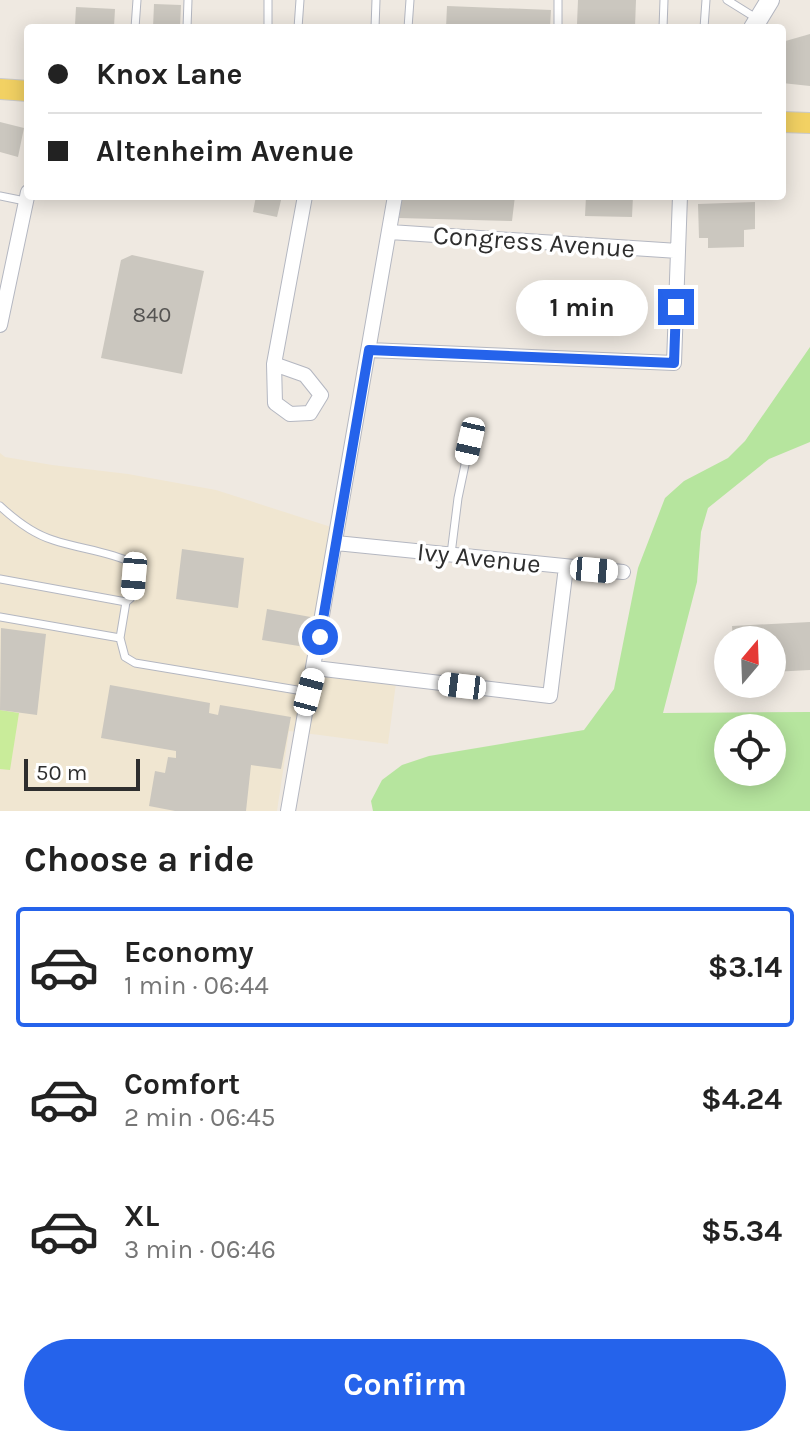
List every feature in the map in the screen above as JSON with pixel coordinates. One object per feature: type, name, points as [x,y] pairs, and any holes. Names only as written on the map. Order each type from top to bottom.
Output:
[{"type":"main road","points":[[756,24],[770,0]]},
{"type":"main road","points":[[0,89],[24,91]]},
{"type":"main road","points":[[786,122],[810,123]]},
{"type":"street","points":[[0,325],[3,298],[26,200]]},
{"type":"street","points":[[274,364],[304,200]]},
{"type":"street","points":[[288,811],[394,200]]},
{"type":"street","points":[[369,350],[674,363],[680,200]]},
{"type":"street","name":"Congress Avenue","points":[[390,232],[678,251]]},
{"type":"street","name":"Ivy Avenue","points":[[336,543],[623,572]]},
{"type":"street","points":[[315,668],[550,696],[566,567]]},
{"type":"lane","points":[[135,24],[137,0]]},
{"type":"lane","points":[[187,24],[188,0]]},
{"type":"lane","points":[[268,0],[268,24]]},
{"type":"lane","points":[[298,24],[300,0]]},
{"type":"lane","points":[[375,24],[376,0]]},
{"type":"lane","points":[[408,24],[410,0]]},
{"type":"lane","points":[[558,0],[558,24]]},
{"type":"lane","points":[[727,0],[756,24]]},
{"type":"lane","points":[[673,20],[663,24],[664,1],[674,3]]},
{"type":"lane","points":[[696,5],[706,3],[702,24]]},
{"type":"lane","points":[[0,196],[24,196]]},
{"type":"lane","points":[[451,556],[458,498],[470,441]]},
{"type":"lane","points":[[0,506],[32,531],[52,540],[113,554],[133,563],[133,596],[126,602],[120,638],[125,657],[135,663],[309,692]]},
{"type":"lane","points":[[0,579],[126,602]]},
{"type":"lane","points":[[0,617],[120,638]]},
{"type":"shaded area","points":[[0,453],[5,457],[216,490],[331,527],[310,670],[396,683],[388,744],[289,731],[277,811],[0,811]]},
{"type":"green space","points":[[810,347],[810,442],[769,459],[708,508],[701,532],[697,582],[663,713],[810,712],[810,811],[373,811],[371,801],[382,780],[402,765],[429,756],[584,730],[614,689],[638,568],[665,498],[684,481],[728,458],[745,441]]},
{"type":"green space","points":[[0,710],[19,713],[10,770],[0,769]]},
{"type":"building","points":[[578,0],[636,0],[635,24],[577,24]]},
{"type":"building","points":[[154,4],[181,5],[180,24],[153,24]]},
{"type":"building","points":[[447,6],[551,10],[550,24],[446,24]]},
{"type":"building","points":[[76,7],[115,9],[114,24],[75,24]]},
{"type":"building","points":[[810,34],[810,86],[786,83],[786,41]]},
{"type":"building","points":[[0,122],[24,128],[18,157],[0,152]]},
{"type":"building","points":[[255,200],[281,200],[277,217],[253,212]]},
{"type":"building","points":[[401,200],[515,200],[512,221],[399,218]]},
{"type":"building","points":[[586,200],[633,200],[632,217],[585,216]]},
{"type":"building","points":[[755,202],[755,229],[744,230],[744,247],[708,248],[708,238],[699,238],[698,204]]},
{"type":"building","points":[[132,255],[204,271],[182,374],[101,358],[121,260]]},
{"type":"building","points":[[182,549],[244,558],[238,608],[176,599]]},
{"type":"building","points":[[267,609],[316,618],[311,648],[262,640]]},
{"type":"building","points":[[810,622],[810,670],[786,671],[786,626],[732,626]]},
{"type":"building","points":[[1,628],[46,634],[37,715],[0,710]]},
{"type":"building","points":[[110,685],[210,703],[209,713],[218,715],[220,705],[291,717],[281,769],[251,765],[246,811],[175,811],[149,806],[155,771],[165,773],[168,757],[176,758],[176,751],[101,738]]},
{"type":"route","points":[[320,637],[369,350],[674,363],[676,307]]}]
